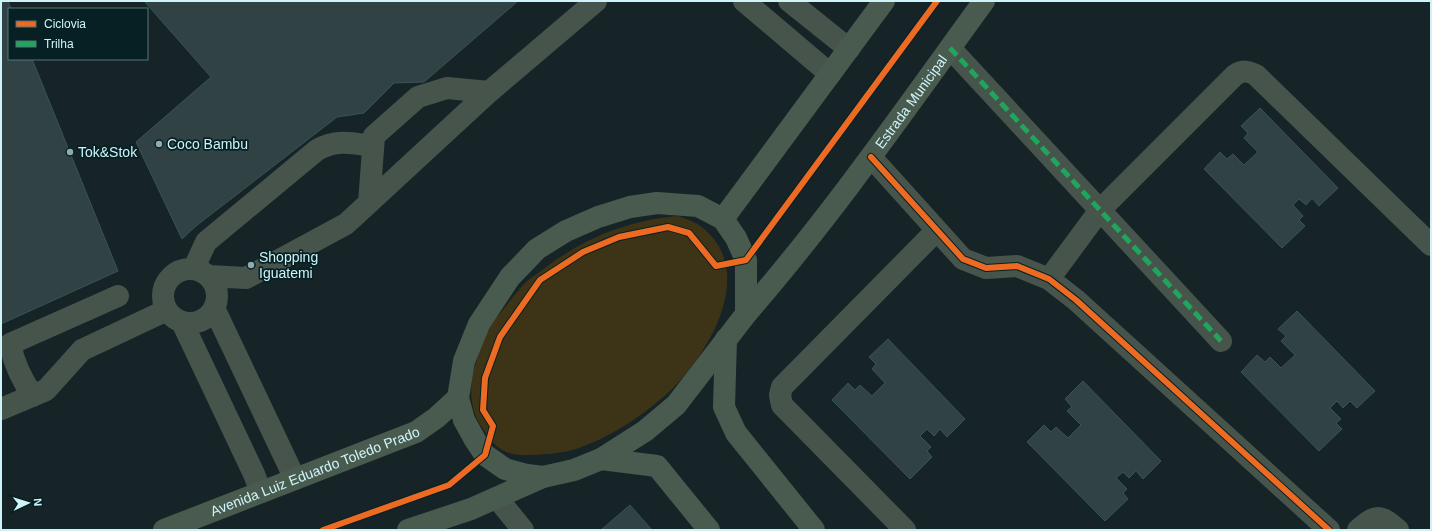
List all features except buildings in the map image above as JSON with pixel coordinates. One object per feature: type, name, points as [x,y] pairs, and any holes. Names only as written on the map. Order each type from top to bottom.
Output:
[{"type":"main road","points":[[723,219],[884,1]]},
{"type":"main road","name":"Estrada Municipal","points":[[543,477],[574,470],[601,459],[645,431],[676,405],[746,314],[785,269],[871,157],[984,1]]},
{"type":"main road","points":[[543,477],[505,470],[485,454],[464,420],[458,398],[464,361],[479,324],[510,277],[537,249],[566,231],[598,217],[630,207],[657,202],[698,206],[723,219],[736,238],[746,260],[746,314]]},
{"type":"main road","points":[[726,339],[724,407],[736,433],[814,530]]},
{"type":"main road","name":"Avenida Luiz Eduardo Toledo Prado","points":[[164,530],[416,432],[436,418],[458,398]]},
{"type":"main road","points":[[601,459],[657,466],[706,529]]},
{"type":"main road","points":[[408,530],[471,509],[543,477]]},
{"type":"street","points":[[261,492],[254,474],[163,297],[165,284],[177,271],[202,272],[246,278],[346,224],[489,92],[596,1]]},
{"type":"street","points":[[744,1],[830,74]]},
{"type":"street","points":[[789,1],[849,49]]},
{"type":"street","points":[[950,48],[1221,341]]},
{"type":"street","points":[[1049,278],[1100,210],[1235,75],[1242,71],[1249,71],[1256,75],[1431,246]]},
{"type":"street","points":[[369,203],[372,146],[374,136],[418,97],[447,88],[489,92]]},
{"type":"street","points":[[202,272],[206,242],[317,150],[329,143],[351,143],[372,146]]},
{"type":"street","points":[[871,157],[963,259],[986,268],[1017,266],[1049,278],[1082,305],[1329,530]]},
{"type":"street","points":[[905,530],[782,405],[780,395],[782,387],[937,230]]},
{"type":"street","points":[[1,409],[46,390],[82,350],[174,316],[191,323],[200,321],[208,316],[214,308],[217,291],[214,283],[202,272]]},
{"type":"street","points":[[33,396],[19,374],[5,345],[118,296]]},
{"type":"street","points":[[214,308],[295,479]]},
{"type":"street","points":[[496,498],[523,530]]},
{"type":"street","points":[[1358,530],[1370,519],[1379,517],[1387,520],[1398,530]]},
{"type":"shaded area","points":[[678,216],[699,225],[716,242],[725,263],[727,285],[723,308],[714,330],[702,352],[688,372],[673,388],[641,415],[592,443],[565,452],[537,455],[509,453],[499,448],[491,440],[478,421],[472,404],[471,395],[474,368],[484,337],[491,324],[525,283],[572,250],[605,233],[623,227],[659,218]]},
{"type":"marked path","points":[[950,48],[1221,341]]},
{"type":"cycle path","points":[[323,530],[449,485],[485,455],[493,426],[483,410],[485,378],[500,337],[540,280],[583,252],[619,237],[668,227],[689,233],[716,266],[746,260],[937,1]]},
{"type":"cycle path","points":[[871,157],[963,259],[986,268],[1017,266],[1049,279],[1076,300],[1329,530]]},
{"type":"place","name":"Coco Bambu","points":[[159,144]]},
{"type":"place","name":"Tok&Stok","points":[[70,152]]},
{"type":"place","name":"Shopping Iguatemi","points":[[251,265]]}]
